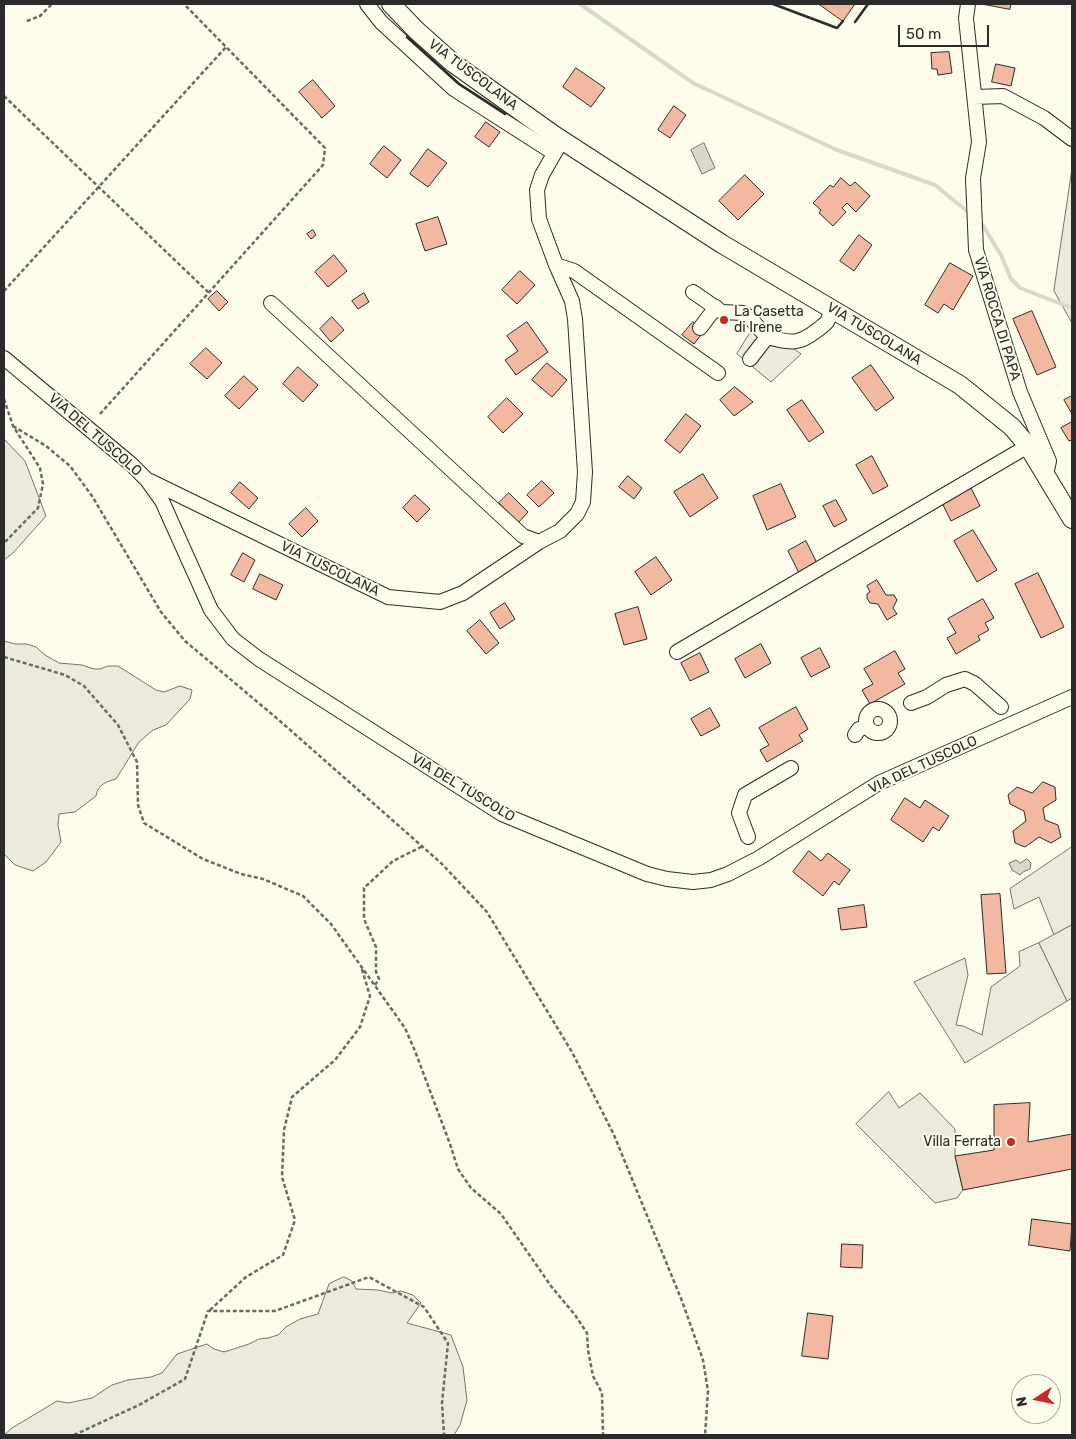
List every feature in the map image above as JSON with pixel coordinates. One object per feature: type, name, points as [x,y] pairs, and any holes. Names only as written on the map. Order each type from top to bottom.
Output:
[{"type":"main road","name":"VIA TUSCOLANA","points":[[391,4],[416,30],[453,63],[558,147],[960,385],[1012,427],[1028,446],[1072,519]]},
{"type":"street","points":[[367,4],[381,22],[454,89],[558,147]]},
{"type":"street","name":"VIA ROCCA DI PAPA","points":[[968,4],[966,18],[979,142],[973,178],[976,250],[1020,392],[1049,461],[1046,475]]},
{"type":"street","points":[[975,97],[1003,96],[1044,118],[1072,139]]},
{"type":"street","name":"VIA TUSCOLANA","points":[[147,480],[388,597],[440,602],[463,593],[539,542],[560,531],[577,514],[583,502],[584,478],[575,319],[572,301],[539,219],[538,190],[542,175],[558,147]]},
{"type":"street","points":[[556,265],[574,271],[718,373]]},
{"type":"street","points":[[693,292],[722,312],[742,313],[749,317],[767,338],[792,342],[805,340],[828,322],[831,309]]},
{"type":"street","points":[[271,303],[523,536],[539,542]]},
{"type":"street","points":[[700,328],[716,307]]},
{"type":"street","points":[[750,359],[767,338]]},
{"type":"street","name":"VIA DEL TUSCOLO","points":[[4,358],[131,464],[147,480],[162,501],[211,610],[227,632],[245,649],[502,814],[638,871],[667,879],[692,882],[711,880],[728,874],[759,858],[879,783],[1072,698]]},
{"type":"street","points":[[677,652],[1028,446]]},
{"type":"street","points":[[911,703],[928,697],[946,685],[965,680],[975,684],[1000,707]]},
{"type":"street","points":[[855,735],[859,729],[867,727]]},
{"type":"street","points":[[748,837],[739,813],[745,795],[791,768]]},
{"type":"path","points":[[27,21],[40,16],[52,4]]},
{"type":"path","points":[[100,414],[323,165],[325,148],[184,4]]},
{"type":"path","points":[[4,291],[226,47]]},
{"type":"path","points":[[4,96],[209,293]]},
{"type":"path","points":[[4,399],[13,426],[40,468],[43,484],[38,508],[4,543]]},
{"type":"path","points":[[13,426],[46,446],[70,466],[92,496],[161,612],[185,640],[423,846],[487,912],[572,1052],[614,1135],[682,1301],[703,1360],[708,1391],[705,1435]]},
{"type":"path","points":[[4,657],[65,675],[78,682],[84,686],[118,725],[137,762],[138,806],[144,823],[203,859],[241,874],[263,879],[303,896],[331,924],[405,1028],[447,1135],[458,1170],[471,1188],[502,1214],[551,1286],[587,1333],[593,1376],[602,1393],[603,1435]]},
{"type":"path","points":[[375,986],[379,979],[376,972],[376,947],[364,919],[364,888],[393,861],[423,846]]},
{"type":"path","points":[[74,1435],[139,1404],[185,1379],[208,1311],[246,1277],[283,1256],[295,1220],[282,1177],[284,1130],[292,1097],[335,1060],[360,1027],[370,996],[360,964]]},
{"type":"path","points":[[208,1311],[275,1312],[369,1277],[424,1307],[448,1343],[442,1403],[444,1435]]},
{"type":"shaded area","points":[[704,143],[715,168],[702,174],[691,150]]},
{"type":"shaded area","points":[[1072,169],[1072,323],[1054,291]]},
{"type":"shaded area","points":[[757,322],[801,354],[771,382],[737,354]]},
{"type":"shaded area","points":[[4,439],[25,461],[46,516],[13,553],[4,560]]},
{"type":"shaded area","points":[[4,641],[36,647],[59,663],[82,665],[94,669],[118,666],[156,690],[164,692],[180,686],[192,690],[190,699],[166,725],[153,730],[139,742],[116,779],[103,784],[96,796],[75,812],[59,814],[58,825],[61,842],[46,862],[33,871],[15,865],[4,854]]},
{"type":"shaded area","points":[[1072,847],[1072,925],[1054,935],[1039,897],[1014,909],[1010,889]]},
{"type":"shaded area","points":[[1027,859],[1031,863],[1030,869],[1020,875],[1012,870],[1009,863],[1016,860],[1020,863]]},
{"type":"shaded area","points":[[1072,925],[1072,998],[1067,1001],[1039,943]]},
{"type":"shaded area","points":[[1039,943],[1067,1001],[965,1063],[914,982],[965,958],[968,975],[956,1025],[963,1026],[982,1035],[991,987],[1020,966],[1019,952]]},
{"type":"shaded area","points":[[889,1092],[899,1108],[920,1093],[955,1129],[955,1156],[963,1190],[957,1198],[935,1203],[856,1124]]},
{"type":"shaded area","points":[[344,1277],[352,1281],[356,1289],[392,1293],[401,1291],[413,1295],[421,1303],[407,1323],[451,1335],[463,1367],[467,1400],[460,1425],[454,1435],[4,1435],[12,1428],[57,1401],[68,1403],[92,1398],[112,1385],[162,1373],[177,1354],[207,1344],[214,1349],[224,1352],[259,1339],[278,1335],[286,1327],[300,1319],[318,1314],[329,1284]]},
{"type":"building","points":[[819,4],[855,4],[843,21]]},
{"type":"building","points":[[982,4],[1011,4],[1010,9]]},
{"type":"building","points":[[949,52],[952,73],[938,75],[937,69],[932,69],[931,53]]},
{"type":"building","points":[[996,64],[1015,68],[1011,86],[992,82]]},
{"type":"building","points":[[576,68],[605,88],[591,107],[563,87]]},
{"type":"building","points":[[313,80],[335,106],[322,118],[299,92]]},
{"type":"building","points":[[674,106],[686,115],[670,138],[658,130]]},
{"type":"building","points":[[486,122],[500,132],[489,147],[475,137]]},
{"type":"building","points":[[384,146],[401,160],[387,178],[370,164]]},
{"type":"building","points":[[428,149],[447,163],[428,187],[410,174]]},
{"type":"building","points":[[745,175],[764,194],[738,220],[719,201]]},
{"type":"building","points":[[841,178],[850,186],[855,182],[870,196],[856,212],[847,203],[842,208],[846,212],[833,226],[819,213],[821,210],[813,203],[830,185],[833,187]]},
{"type":"building","points":[[438,217],[447,244],[425,251],[416,224]]},
{"type":"building","points":[[313,230],[316,235],[311,239],[307,234]]},
{"type":"building","points":[[859,235],[872,245],[854,271],[840,261]]},
{"type":"building","points":[[334,255],[347,271],[328,287],[315,272]]},
{"type":"building","points":[[950,263],[973,276],[953,310],[944,304],[938,313],[925,305]]},
{"type":"building","points":[[520,271],[535,285],[517,304],[502,290]]},
{"type":"building","points":[[217,291],[228,302],[219,311],[208,299]]},
{"type":"building","points":[[364,293],[369,302],[358,309],[352,301]]},
{"type":"building","points":[[1032,311],[1056,367],[1037,375],[1013,319]]},
{"type":"building","points":[[332,317],[344,330],[331,342],[320,329]]},
{"type":"building","points":[[527,322],[548,352],[516,375],[505,360],[518,351],[507,336]]},
{"type":"building","points":[[693,322],[704,331],[694,344],[682,335]]},
{"type":"building","points":[[206,348],[222,363],[207,379],[190,364]]},
{"type":"building","points":[[547,363],[567,380],[552,397],[532,380]]},
{"type":"building","points":[[871,365],[894,398],[876,411],[852,378]]},
{"type":"building","points":[[298,367],[318,385],[303,402],[283,384]]},
{"type":"building","points":[[244,376],[258,389],[239,409],[225,396]]},
{"type":"building","points":[[735,387],[753,402],[734,416],[720,400]]},
{"type":"building","points":[[1072,396],[1072,414],[1064,400]]},
{"type":"building","points":[[507,398],[523,414],[503,433],[488,417]]},
{"type":"building","points":[[802,400],[824,432],[809,442],[787,410]]},
{"type":"building","points":[[686,414],[701,426],[680,453],[665,441]]},
{"type":"building","points":[[1072,422],[1072,440],[1069,441],[1061,428]]},
{"type":"building","points":[[872,456],[888,486],[873,494],[856,465]]},
{"type":"building","points":[[703,474],[718,498],[690,517],[674,492]]},
{"type":"building","points":[[628,476],[642,488],[634,499],[619,487]]},
{"type":"building","points":[[542,481],[554,493],[539,507],[527,495]]},
{"type":"building","points":[[240,482],[258,498],[249,509],[231,493]]},
{"type":"building","points":[[781,484],[796,517],[767,530],[753,496]]},
{"type":"building","points":[[971,488],[980,506],[951,521],[942,503]]},
{"type":"building","points":[[509,493],[528,512],[518,523],[499,503]]},
{"type":"building","points":[[415,495],[430,509],[417,522],[403,508]]},
{"type":"building","points":[[836,500],[847,520],[834,527],[823,506]]},
{"type":"building","points":[[306,508],[318,521],[302,537],[289,524]]},
{"type":"building","points":[[973,530],[997,570],[977,582],[954,541]]},
{"type":"building","points":[[806,541],[817,563],[799,573],[788,551]]},
{"type":"building","points":[[243,553],[255,560],[244,582],[231,575]]},
{"type":"building","points":[[656,557],[672,580],[651,595],[635,572]]},
{"type":"building","points":[[1038,573],[1064,627],[1041,638],[1015,584]]},
{"type":"building","points":[[260,574],[283,585],[276,600],[253,589]]},
{"type":"building","points":[[877,580],[886,595],[894,595],[897,600],[893,608],[897,614],[887,620],[878,604],[870,603],[867,598],[867,594],[870,592],[867,586]]},
{"type":"building","points":[[983,599],[994,618],[985,623],[989,630],[978,636],[980,640],[956,654],[947,638],[956,633],[948,619]]},
{"type":"building","points":[[505,603],[515,619],[500,629],[490,613]]},
{"type":"building","points":[[638,607],[647,639],[624,645],[615,614]]},
{"type":"building","points":[[480,620],[499,643],[486,654],[467,631]]},
{"type":"building","points":[[761,644],[771,663],[745,678],[735,659]]},
{"type":"building","points":[[820,648],[830,667],[811,677],[801,658]]},
{"type":"building","points":[[895,651],[905,669],[898,673],[905,684],[870,704],[862,690],[873,684],[864,669]]},
{"type":"building","points":[[700,653],[709,672],[690,681],[681,663]]},
{"type":"building","points":[[796,707],[808,729],[799,735],[803,741],[767,762],[760,750],[769,745],[759,728]]},
{"type":"building","points":[[710,708],[720,726],[701,736],[691,719]]},
{"type":"building","points":[[1043,782],[1055,787],[1056,800],[1043,808],[1045,820],[1058,825],[1061,837],[1051,843],[1039,837],[1025,847],[1015,843],[1013,831],[1026,821],[1024,811],[1010,804],[1008,795],[1017,787],[1032,793]]},
{"type":"building","points":[[905,798],[920,808],[925,800],[949,816],[939,831],[933,827],[923,842],[891,820]]},
{"type":"building","points":[[809,851],[821,861],[828,853],[850,870],[839,885],[834,881],[823,896],[793,872]]},
{"type":"building","points":[[1000,894],[1006,973],[987,974],[981,895]]},
{"type":"building","points":[[864,905],[867,927],[841,930],[838,909]]},
{"type":"building","points":[[1030,1103],[1028,1142],[1072,1134],[1072,1169],[963,1190],[955,1156],[994,1150],[994,1105]]},
{"type":"building","points":[[1032,1219],[1072,1224],[1070,1251],[1029,1245]]},
{"type":"building","points":[[842,1244],[863,1245],[862,1268],[841,1267]]},
{"type":"building","points":[[808,1313],[833,1316],[828,1359],[802,1356]]},
{"type":"waterway","points":[[580,4],[693,83],[837,150],[935,185],[968,212]]},
{"type":"waterway","points":[[980,221],[1001,255],[1011,279],[1020,288],[1072,308]]},
{"type":"wall","points":[[773,4],[837,28],[843,21]]},
{"type":"wall","points":[[855,22],[868,4]]},
{"type":"wall","points":[[407,37],[459,84],[505,114]]},
{"type":"place","name":"La Casetta di Irene","points":[[724,320]]},
{"type":"place","name":"Villa Ferrata","points":[[1011,1142]]}]
